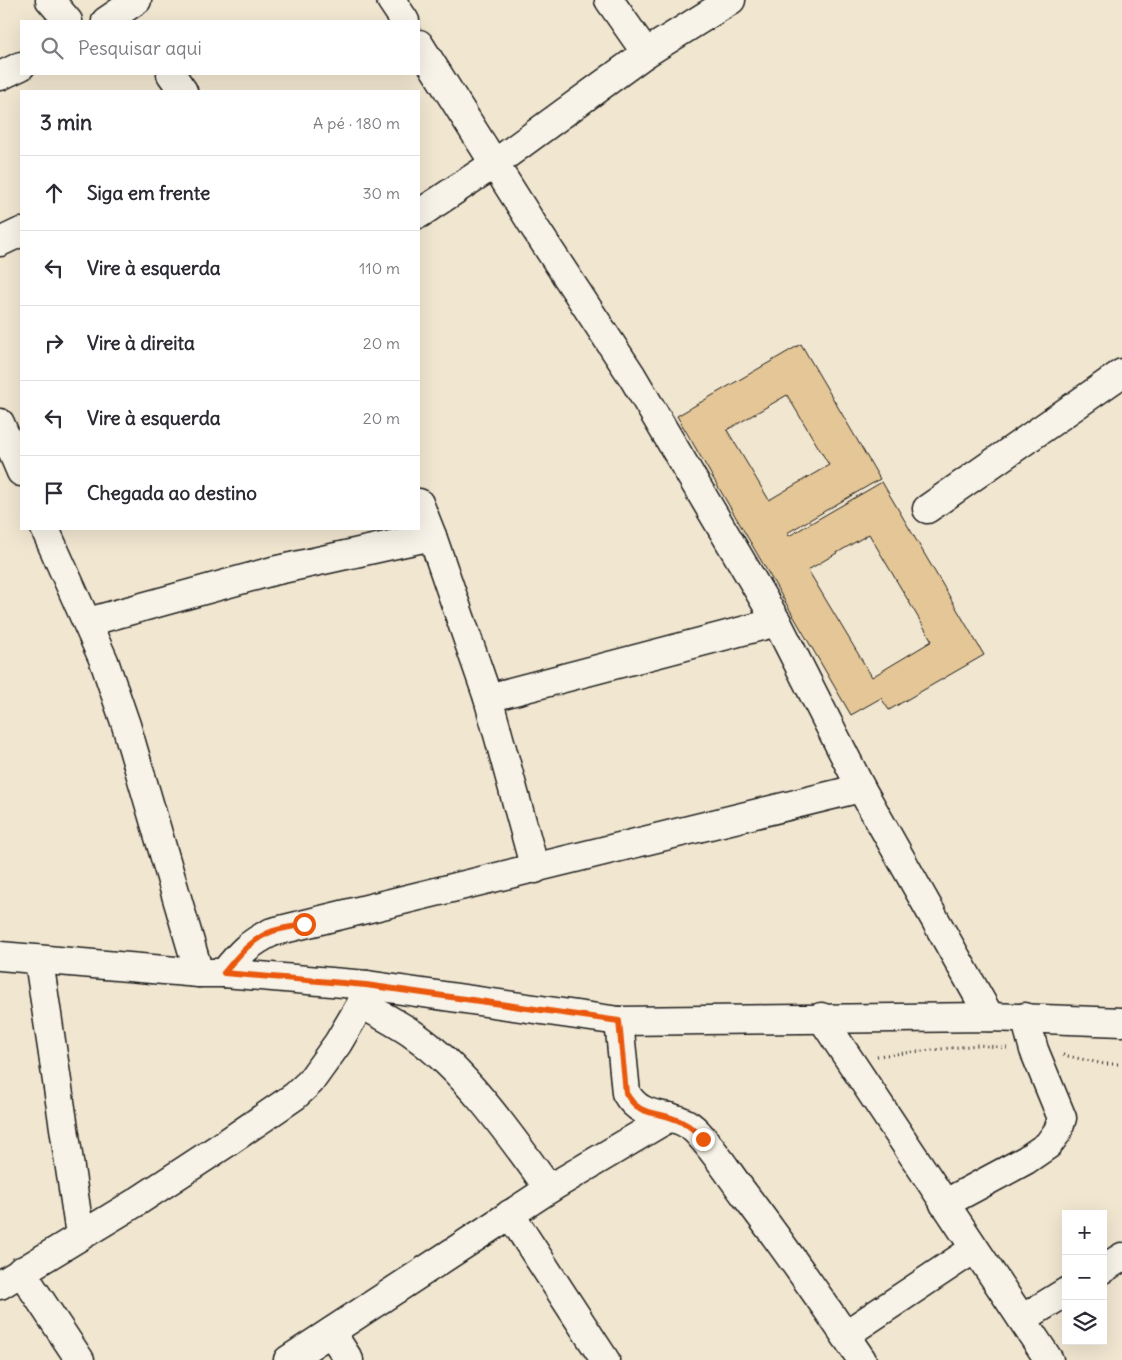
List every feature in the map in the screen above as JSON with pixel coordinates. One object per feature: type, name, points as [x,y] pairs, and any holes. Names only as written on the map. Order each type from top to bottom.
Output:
[{"type":"street","points":[[50,0],[67,20]]},
{"type":"street","points":[[391,0],[404,20]]},
{"type":"street","points":[[609,0],[646,53]]},
{"type":"street","points":[[420,213],[494,164],[646,53],[731,0]]},
{"type":"street","points":[[420,46],[494,164],[632,376],[777,622],[861,788],[990,1017]]},
{"type":"street","points":[[0,76],[20,66]]},
{"type":"street","points":[[172,75],[182,90]]},
{"type":"street","points":[[0,242],[20,232]]},
{"type":"street","points":[[927,509],[1122,373]]},
{"type":"street","points":[[11,437],[20,468]]},
{"type":"street","points":[[420,506],[488,698],[535,869]]},
{"type":"street","points":[[44,530],[88,622],[104,661],[212,973]]},
{"type":"street","points":[[88,622],[273,571],[432,536]]},
{"type":"street","points":[[488,698],[777,622]]},
{"type":"street","points":[[212,973],[259,938],[272,932],[861,788]]},
{"type":"street","points":[[0,956],[39,961],[212,973],[364,994],[619,1021],[821,1017],[1025,1017],[1122,1022]]},
{"type":"street","points":[[39,961],[80,1235]]},
{"type":"street","points":[[80,1360],[10,1278],[135,1203],[294,1096],[310,1082],[323,1064],[364,994]]},
{"type":"street","points":[[364,994],[414,1034],[453,1069],[511,1137],[549,1189]]},
{"type":"street","points":[[821,1017],[1049,1360]]},
{"type":"street","points":[[944,1204],[1026,1160],[1048,1145],[1058,1131],[1062,1118],[1034,1050],[1025,1017]]},
{"type":"street","points":[[619,1021],[626,1093],[631,1103],[647,1113],[670,1117],[695,1130],[794,1260],[862,1360]]},
{"type":"street","points":[[288,1360],[549,1189],[670,1117]]},
{"type":"street","points":[[510,1214],[605,1360]]},
{"type":"street","points":[[845,1335],[974,1249]]},
{"type":"street","points":[[1107,1266],[1122,1257]]},
{"type":"street","points":[[1022,1319],[1062,1294]]},
{"type":"street","points":[[331,1332],[349,1360]]},
{"type":"path","points":[[849,1059],[978,1046],[1034,1050],[1104,1064],[1122,1064]]},
{"type":"building","points":[[801,344],[880,479],[787,533],[789,536],[882,482],[984,655],[889,710],[881,698],[851,715],[677,416]],"holes":[[[787,395],[829,465],[769,500],[727,430]],[[869,534],[932,641],[872,677],[808,570]]]},
{"type":"route","points":[[304,924],[272,932],[259,938],[243,950],[224,973],[366,985],[619,1021],[626,1093],[631,1103],[647,1113],[670,1117],[686,1124],[703,1139]]}]
